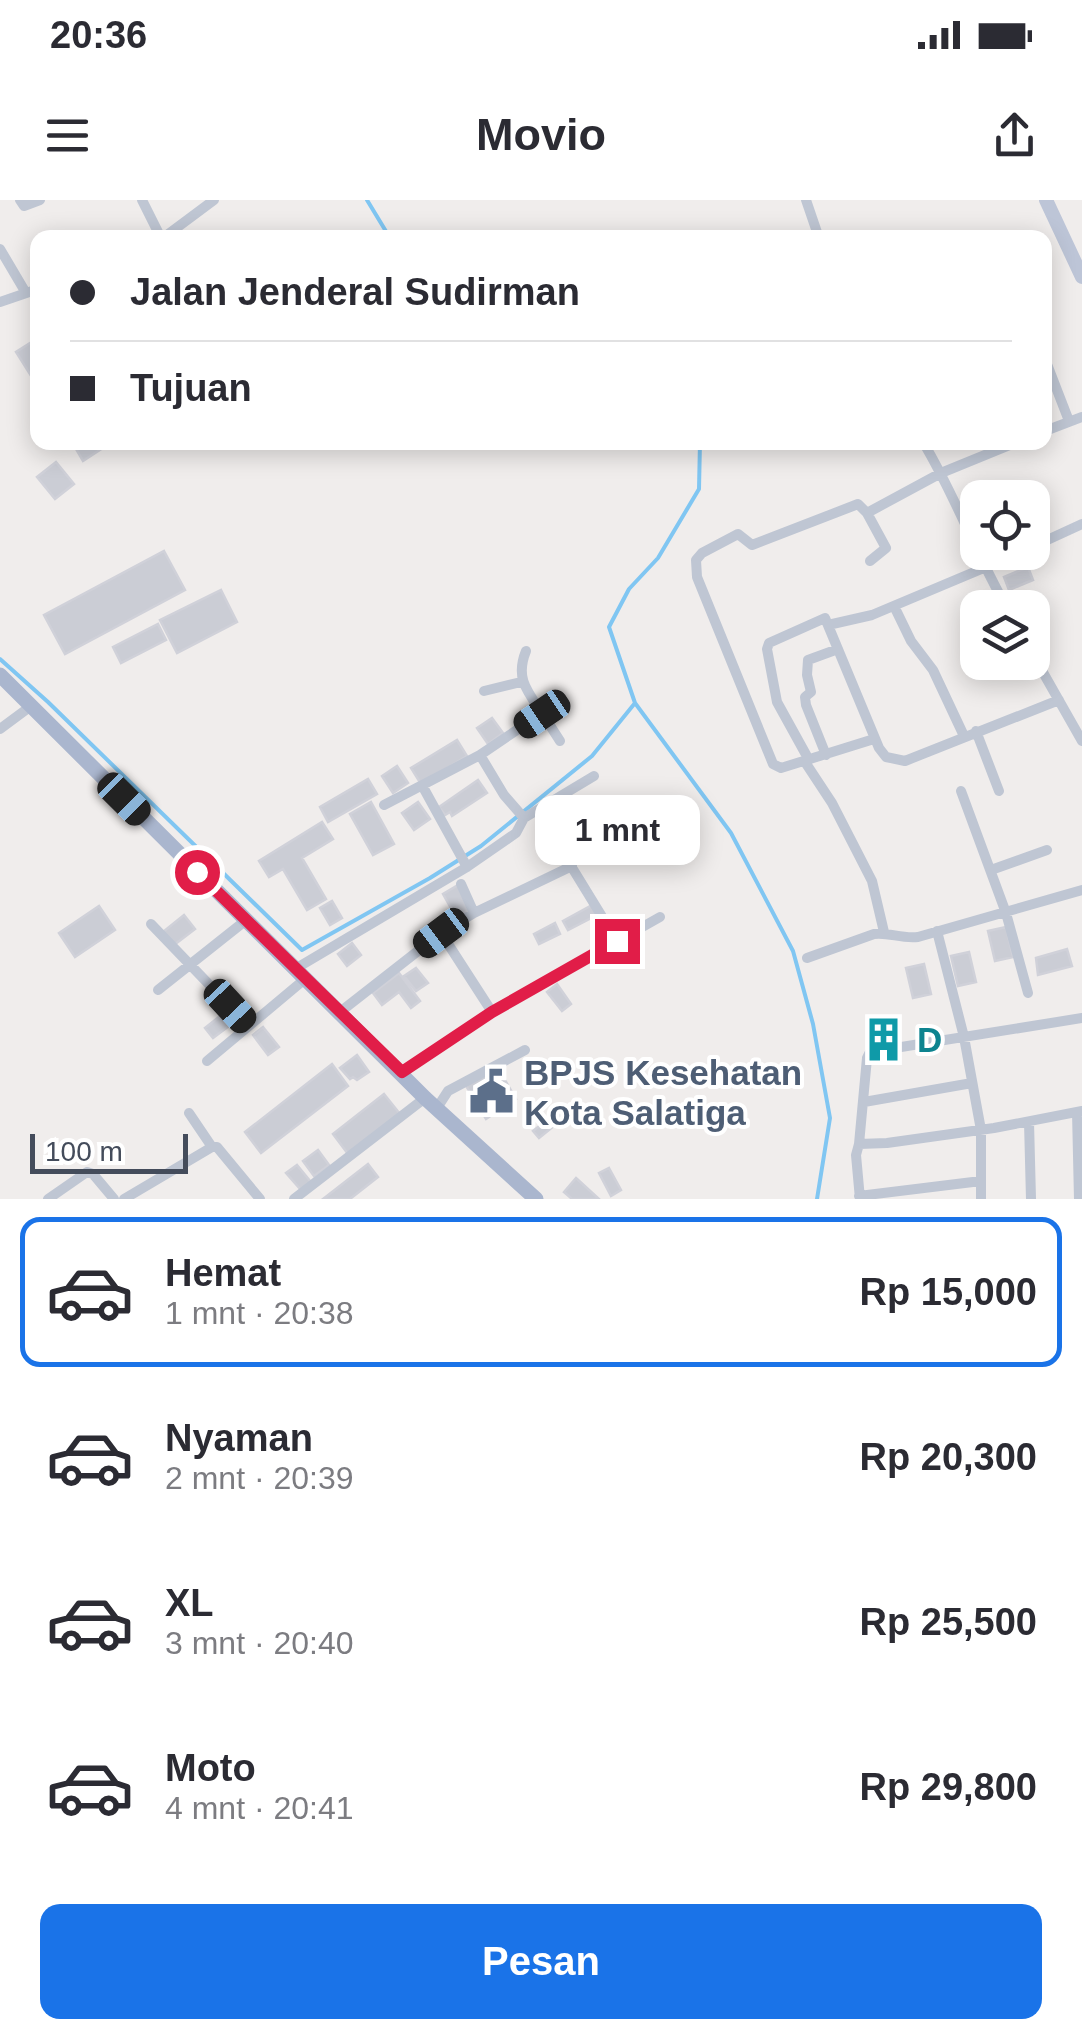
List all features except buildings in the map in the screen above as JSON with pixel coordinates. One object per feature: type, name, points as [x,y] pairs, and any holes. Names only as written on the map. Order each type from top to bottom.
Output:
[{"type":"main road","points":[[0,675],[431,1103],[536,1199]]},
{"type":"street","points":[[20,200],[24,206],[40,200]]},
{"type":"street","points":[[142,200],[158,230]]},
{"type":"street","points":[[806,200],[817,230]]},
{"type":"street","points":[[1046,200],[1080,267]]},
{"type":"street","points":[[173,230],[211,201]]},
{"type":"street","points":[[0,249],[30,288]]},
{"type":"street","points":[[0,302],[30,292]]},
{"type":"street","points":[[1052,377],[1069,422]]},
{"type":"street","points":[[1052,428],[1082,416]]},
{"type":"street","points":[[928,450],[960,515]]},
{"type":"street","points":[[867,512],[941,473],[997,450]]},
{"type":"street","points":[[870,562],[886,548],[867,512],[858,504],[752,545],[738,534],[702,552],[696,560],[697,577],[773,764],[781,768],[874,739]]},
{"type":"street","points":[[1050,539],[1082,524]]},
{"type":"street","points":[[884,932],[872,880],[777,702],[767,649],[770,643],[825,617],[872,615],[977,570]]},
{"type":"street","points":[[894,606],[911,641],[933,670],[964,736]]},
{"type":"street","points":[[825,617],[874,739],[886,757],[904,761],[1059,700]]},
{"type":"street","points":[[826,755],[806,705],[810,693],[807,675],[810,658],[838,649]]},
{"type":"street","points":[[526,651],[521,682],[560,742]]},
{"type":"street","points":[[1048,680],[1082,741]]},
{"type":"street","points":[[484,691],[521,682]]},
{"type":"street","points":[[0,729],[31,706]]},
{"type":"street","points":[[384,805],[480,755],[542,714]]},
{"type":"street","points":[[976,732],[999,791]]},
{"type":"street","points":[[207,1061],[249,1026],[300,974],[464,859],[516,833],[518,812],[480,755]]},
{"type":"street","points":[[518,812],[594,776]]},
{"type":"street","points":[[423,787],[464,859]]},
{"type":"street","points":[[961,791],[1006,913],[1028,993]]},
{"type":"street","points":[[560,848],[617,941]]},
{"type":"street","points":[[991,870],[1047,850]]},
{"type":"street","points":[[340,1012],[441,933],[572,866]]},
{"type":"street","points":[[461,884],[474,913]]},
{"type":"street","points":[[807,958],[884,932],[902,939],[1082,890]]},
{"type":"street","points":[[402,1072],[492,1012],[660,917]]},
{"type":"street","points":[[158,990],[246,921]]},
{"type":"street","points":[[151,924],[249,1026]]},
{"type":"street","points":[[937,931],[964,1037],[980,1130],[981,1199]]},
{"type":"street","points":[[441,933],[492,1012]]},
{"type":"street","points":[[981,1181],[859,1197],[856,1155],[866,1058],[870,1052],[1082,1018]]},
{"type":"street","points":[[294,1199],[448,1091],[525,1050]]},
{"type":"street","points":[[864,1102],[972,1083]]},
{"type":"street","points":[[859,1144],[980,1130],[1079,1111],[1079,1199]]},
{"type":"street","points":[[189,1113],[212,1147]]},
{"type":"street","points":[[1029,1122],[1031,1199]]},
{"type":"street","points":[[124,1199],[212,1147],[217,1147],[260,1199]]},
{"type":"street","points":[[48,1199],[87,1172],[114,1199]]},
{"type":"waterway","points":[[367,200],[385,230]]},
{"type":"waterway","points":[[700,450],[699,489],[658,558],[629,589],[609,627],[635,703],[731,833],[793,951],[813,1024],[830,1118],[817,1199]]},
{"type":"waterway","points":[[0,659],[302,950],[481,846],[592,756],[635,703]]},
{"type":"place","name":"D","points":[[884,1039]]},
{"type":"place","name":"BPJS Kesehatan Kota Salatiga","points":[[491,1092]]},
{"type":"route","points":[[197,872],[402,1072],[492,1012],[617,941]]}]
